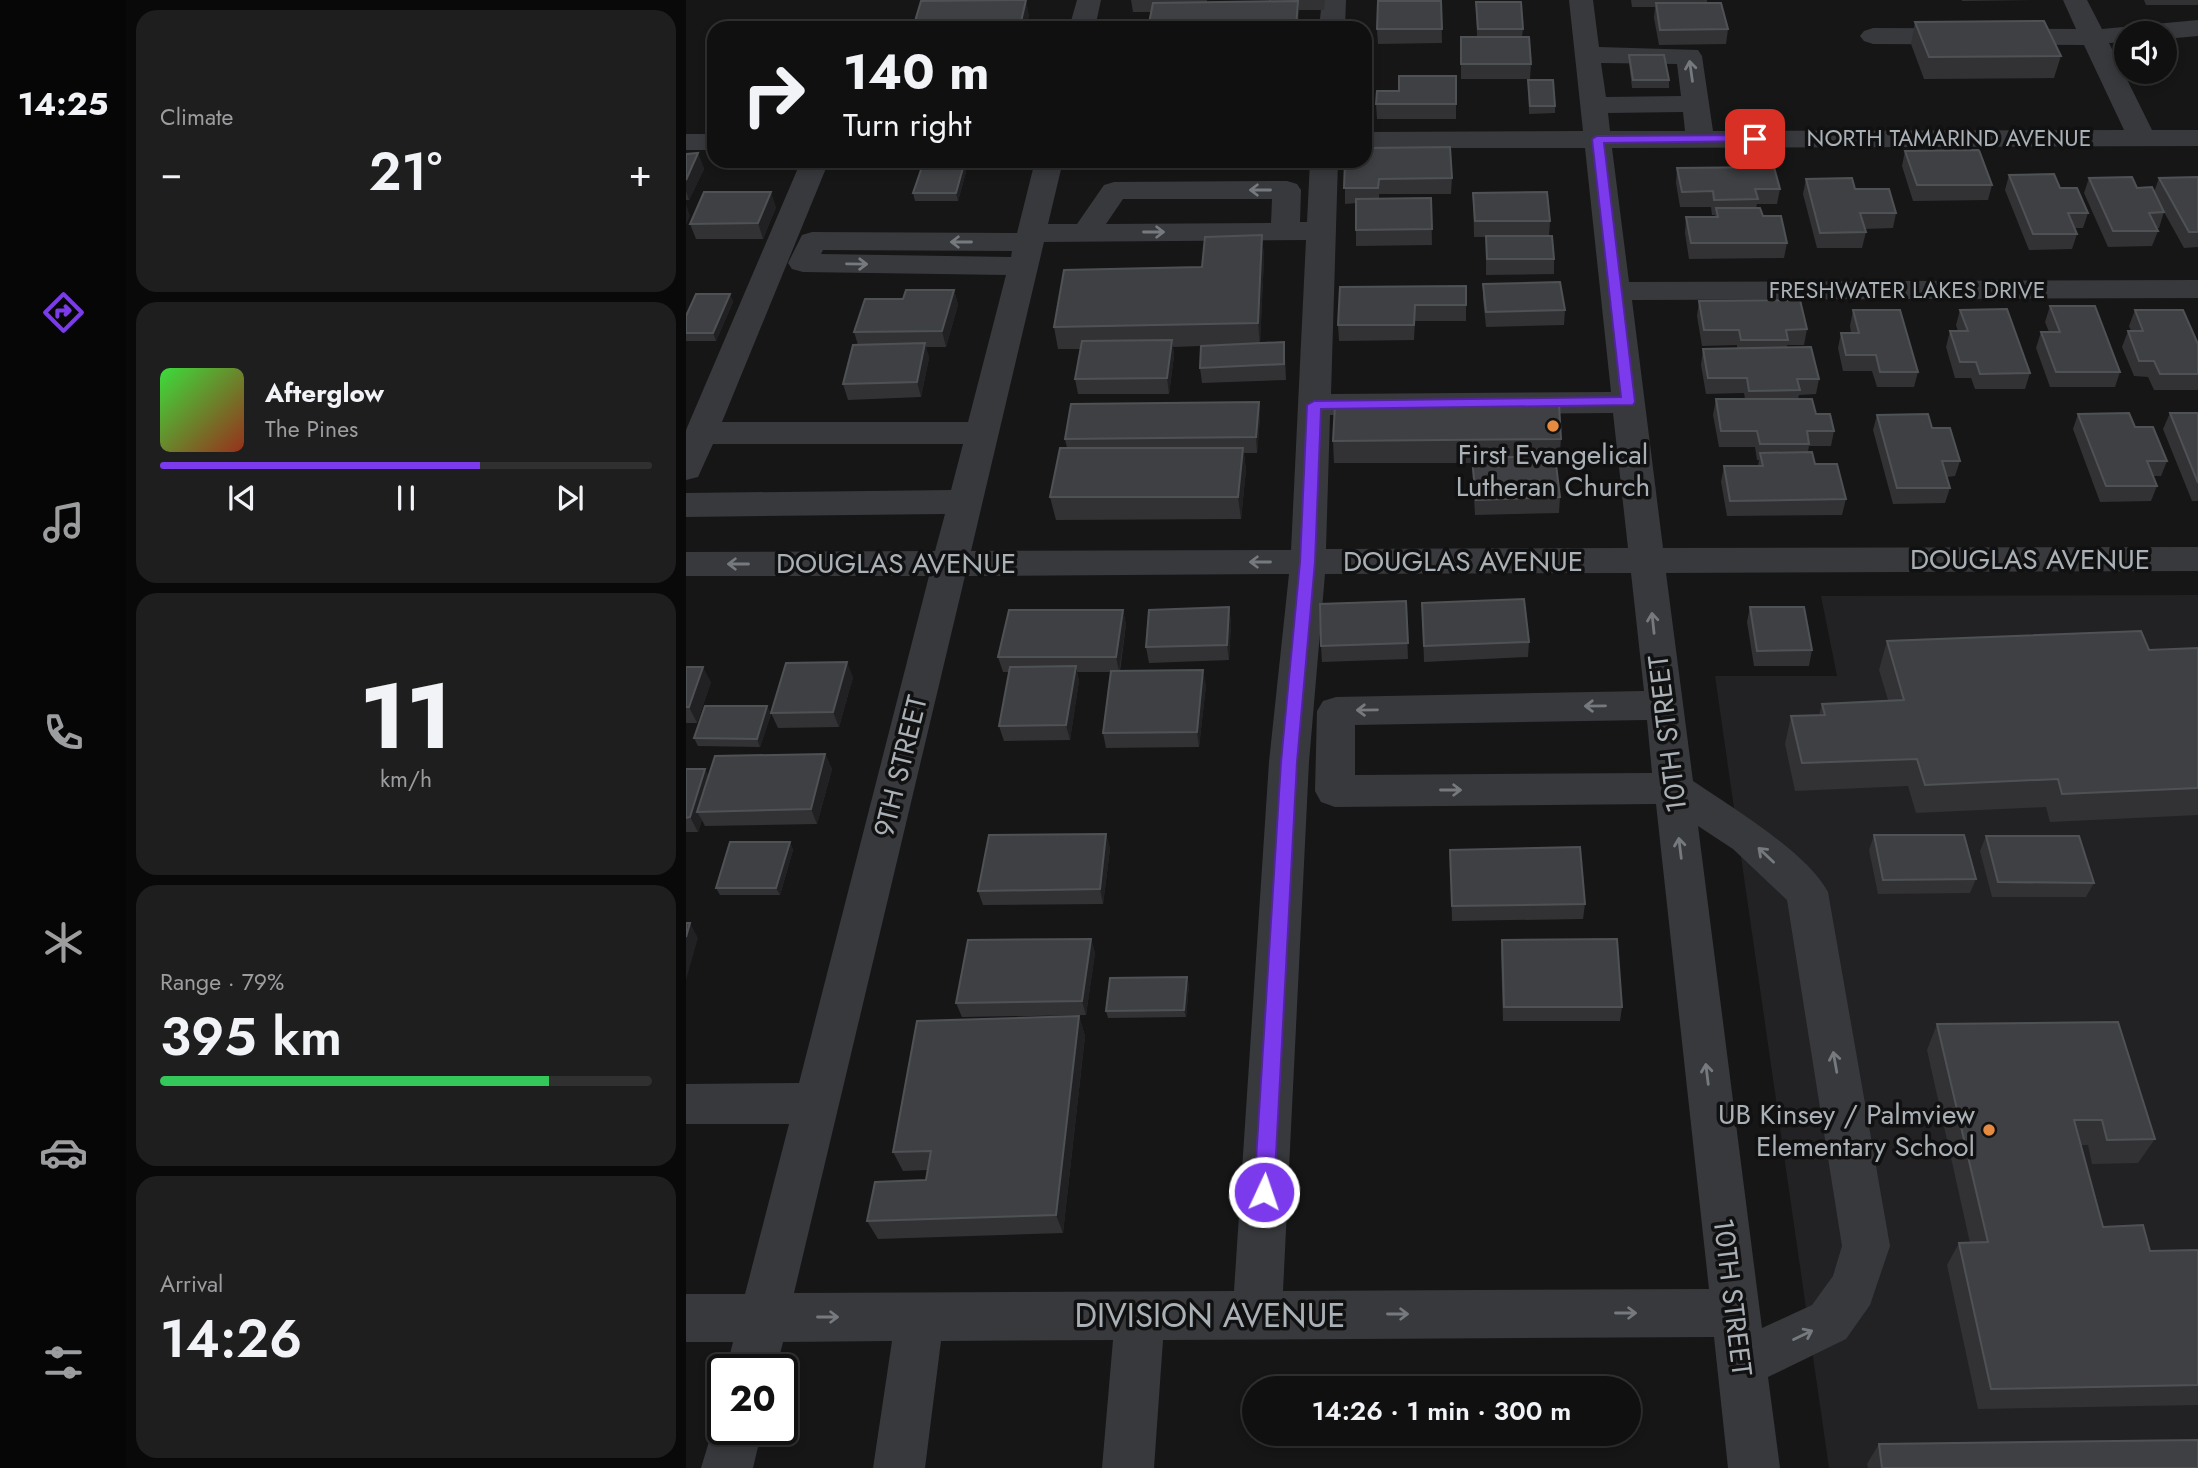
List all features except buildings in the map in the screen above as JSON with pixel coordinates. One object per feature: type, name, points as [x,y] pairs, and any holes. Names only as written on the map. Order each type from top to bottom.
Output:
[{"type":"street","points":[[1084,21],[1089,0]]},
{"type":"street","points":[[1332,21],[1334,0]]},
{"type":"street","name":"10TH STREET","points":[[1581,0],[1754,1468]]},
{"type":"street","points":[[2075,0],[2142,138]]},
{"type":"street","points":[[1873,36],[2093,37],[2198,28]]},
{"type":"street","points":[[1588,55],[1689,56],[1700,139]]},
{"type":"street","points":[[1593,105],[1695,104]]},
{"type":"street","name":"NORTH TAMARIND AVENUE","points":[[1372,140],[2198,138]]},
{"type":"street","points":[[686,142],[707,142]]},
{"type":"street","points":[[686,469],[812,168]]},
{"type":"street","name":"9TH STREET","points":[[755,1354],[1047,168]]},
{"type":"street","points":[[1257,1315],[1289,762],[1308,562],[1324,168]]},
{"type":"street","points":[[1086,232],[1114,191],[1287,190],[1285,231]]},
{"type":"street","points":[[1028,247],[811,241],[803,263],[1028,247],[1086,232],[1321,231]]},
{"type":"street","name":"FRESHWATER LAKES DRIVE","points":[[1615,291],[2198,289]]},
{"type":"street","points":[[1314,405],[1628,402]]},
{"type":"street","points":[[701,433],[982,433]]},
{"type":"street","points":[[686,505],[965,502]]},
{"type":"street","name":"DOUGLAS AVENUE","points":[[686,564],[2198,559]]},
{"type":"street","points":[[1663,705],[1336,711],[1335,792],[1673,788],[1747,838],[1807,892],[1866,1245],[1853,1288],[1829,1322],[1742,1364]]},
{"type":"street","points":[[686,1104],[817,1103]]},
{"type":"street","name":"DIVISION AVENUE","points":[[686,1318],[1734,1312]]},
{"type":"street","points":[[899,1468],[920,1316]]},
{"type":"street","points":[[1128,1468],[1140,1316]]},
{"type":"street","points":[[727,1468],[733,1445]]},
{"type":"shaded area","name":"UB Kinsey / Palmview Elementary School","points":[[2198,595],[2198,1468],[1829,1468],[1715,676],[1837,676],[1821,596]]},
{"type":"place","name":"First Evangelical Lutheran Church","points":[[1553,426]]},
{"type":"place","name":"UB Kinsey / Palmview Elementary School","points":[[1989,1130]]},
{"type":"route","points":[[1264,1192],[1289,762],[1308,562],[1314,405],[1628,402],[1597,139],[1755,139]]}]
